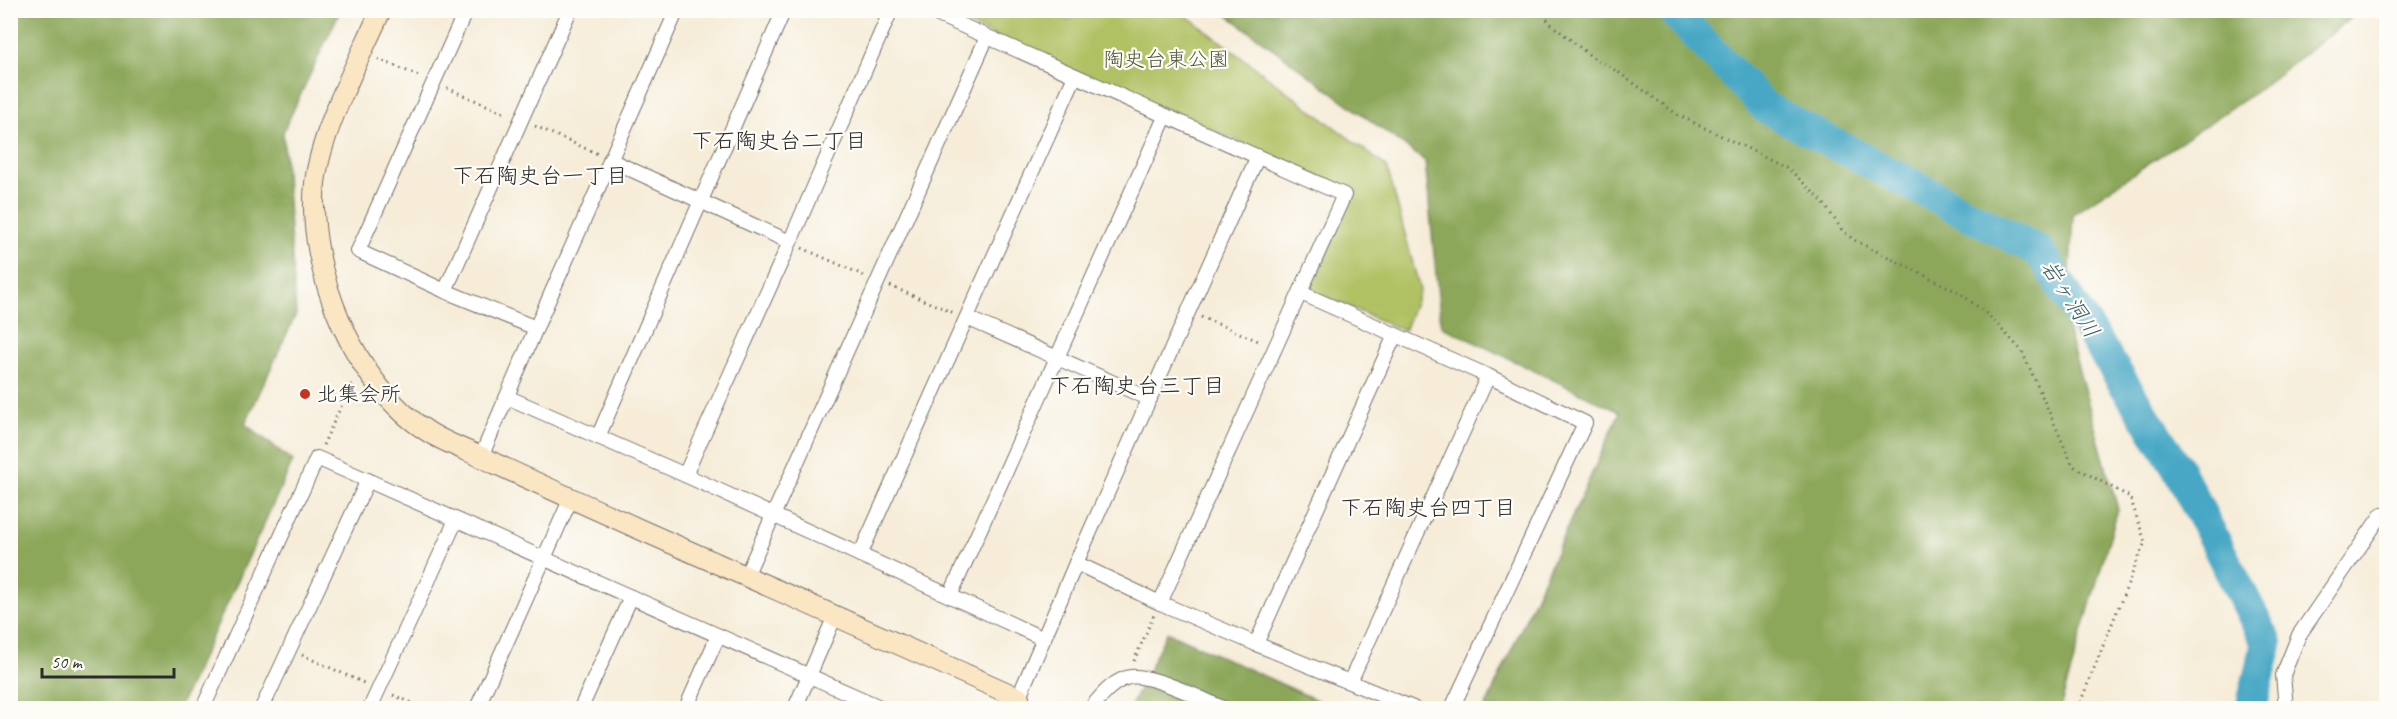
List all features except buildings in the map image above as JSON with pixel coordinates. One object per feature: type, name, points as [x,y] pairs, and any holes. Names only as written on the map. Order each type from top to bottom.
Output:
[{"type":"street","points":[[381,10],[326,138],[315,183],[315,224],[320,261],[342,327],[361,363],[393,403],[428,432],[835,616],[1017,703],[1076,563],[1257,158]]},
{"type":"street","points":[[466,10],[358,251],[445,291],[536,328]]},
{"type":"street","points":[[445,291],[570,10]]},
{"type":"street","points":[[481,457],[677,10]]},
{"type":"street","points":[[598,437],[784,10]]},
{"type":"street","points":[[685,475],[891,10]]},
{"type":"street","points":[[927,10],[1344,195],[1160,603]]},
{"type":"street","points":[[746,576],[987,37]]},
{"type":"street","points":[[860,555],[1075,76]]},
{"type":"street","points":[[950,596],[1164,117]]},
{"type":"street","points":[[610,160],[790,242]]},
{"type":"street","points":[[1301,294],[1488,376],[1585,423],[1452,708]]},
{"type":"street","points":[[967,318],[1150,399]]},
{"type":"street","points":[[1256,644],[1395,335]]},
{"type":"street","points":[[1350,682],[1488,376]]},
{"type":"street","points":[[507,397],[774,515],[1044,639]]},
{"type":"street","points":[[203,708],[317,458],[882,708]]},
{"type":"street","points":[[262,708],[368,480]]},
{"type":"street","points":[[477,708],[571,498]]},
{"type":"street","points":[[2286,708],[2283,675],[2299,635],[2382,514]]},
{"type":"street","points":[[370,708],[456,520]]},
{"type":"street","points":[[1076,563],[1160,603],[1413,708]]},
{"type":"street","points":[[581,708],[631,597]]},
{"type":"street","points":[[795,708],[835,616]]},
{"type":"street","points":[[686,708],[718,636]]},
{"type":"street","points":[[1091,708],[1107,688],[1128,677],[1153,679],[1223,708]]},
{"type":"path","points":[[1539,10],[1552,25],[1592,57],[1618,72],[1678,115],[1788,168],[1822,201],[1842,230],[1854,240],[1960,293],[1988,315],[2022,351],[2073,466],[2130,497],[2145,542],[2078,708]]},
{"type":"path","points":[[362,52],[610,160]]},
{"type":"path","points":[[1188,312],[1276,349]]},
{"type":"path","points":[[317,458],[361,363]]},
{"type":"path","points":[[1128,677],[1160,603]]},
{"type":"path","points":[[289,650],[424,708]]},
{"type":"green space","points":[[10,11],[340,11],[283,132],[296,314],[245,424],[293,461],[179,708],[11,708]]},
{"type":"green space","name":"陶史台東公園","points":[[937,11],[1046,11],[1068,21],[1084,11],[1180,11],[1387,167],[1420,290],[1404,331],[1311,290],[1353,191]]},
{"type":"green space","points":[[1222,11],[2360,11],[2254,93],[2073,214],[2067,329],[2118,509],[2060,708],[1485,708],[1620,412],[1441,326],[1425,161]]},
{"type":"green space","points":[[1167,632],[1334,708],[1130,708]]},
{"type":"waterway","name":"岩ヶ洞川","points":[[1672,10],[1766,108],[2039,251],[2177,467],[2267,643],[2251,708]]},
{"type":"place","name":"北集会所","points":[[305,394]]},
{"type":"district","name":"下石陶史台二丁目","points":[[779,141]]},
{"type":"district","name":"下石陶史台一丁目","points":[[540,176]]},
{"type":"district","name":"下石陶史台三丁目","points":[[1137,386]]},
{"type":"district","name":"下石陶史台四丁目","points":[[1428,508]]}]
